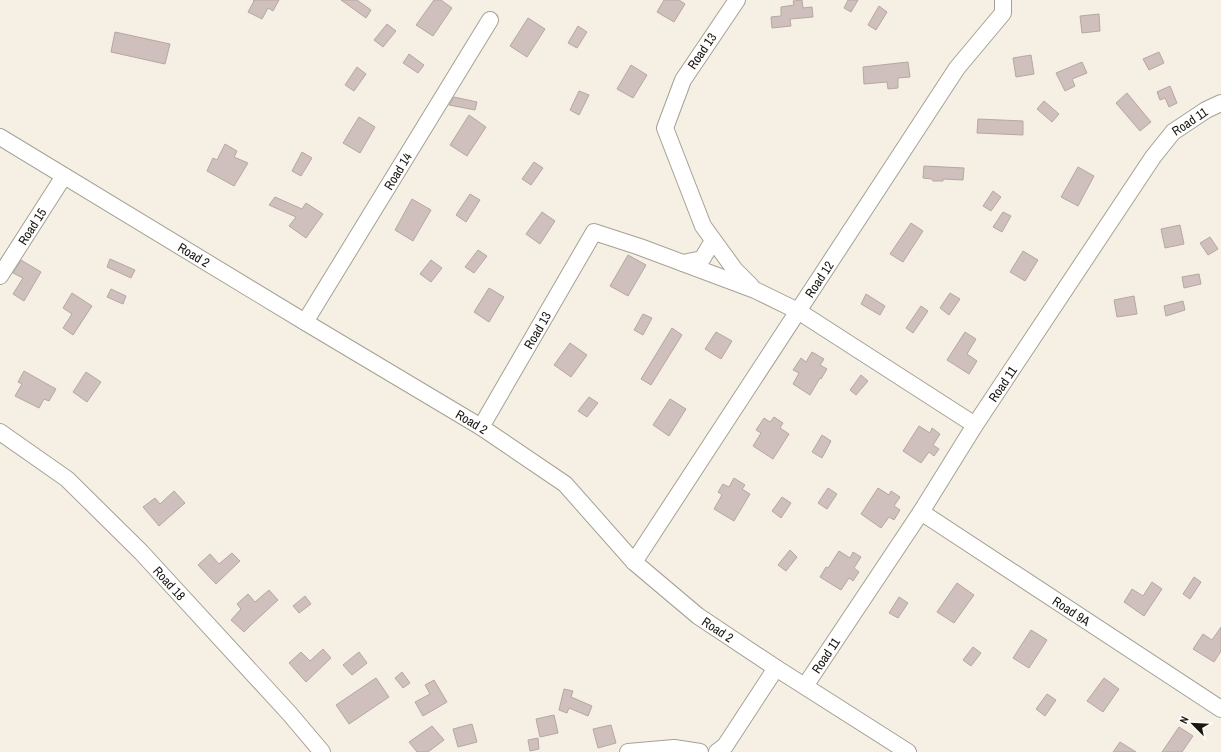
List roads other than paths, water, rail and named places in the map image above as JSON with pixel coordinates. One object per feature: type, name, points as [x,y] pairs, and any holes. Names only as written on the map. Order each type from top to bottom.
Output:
[{"type":"street","name":"Road 12","points":[[634,562],[957,68],[1003,13],[1003,0]]},
{"type":"street","name":"Road 13","points":[[714,241],[702,226],[665,128],[683,80],[731,3]]},
{"type":"street","name":"Road 14","points":[[304,322],[490,20]]},
{"type":"street","name":"Road 11","points":[[805,686],[921,512],[975,425],[1153,157],[1173,132],[1206,110],[1221,103]]},
{"type":"street","name":"Road 2","points":[[0,137],[481,428],[565,484],[634,562],[698,616],[907,752]]},
{"type":"street","name":"Road 15","points":[[0,276],[64,176]]},
{"type":"street","name":"Road 13","points":[[481,428],[594,232],[683,263]]},
{"type":"street","points":[[683,263],[702,259],[714,241],[735,270],[755,290]]},
{"type":"street","points":[[683,263],[755,290],[798,311],[975,425]]},
{"type":"street","name":"Road 18","points":[[0,432],[66,479],[141,552],[289,713],[322,752]]},
{"type":"street","name":"Road 9A","points":[[921,512],[1221,710]]},
{"type":"street","points":[[717,752],[725,746],[776,668]]},
{"type":"street","points":[[628,752],[674,748],[700,752]]}]
